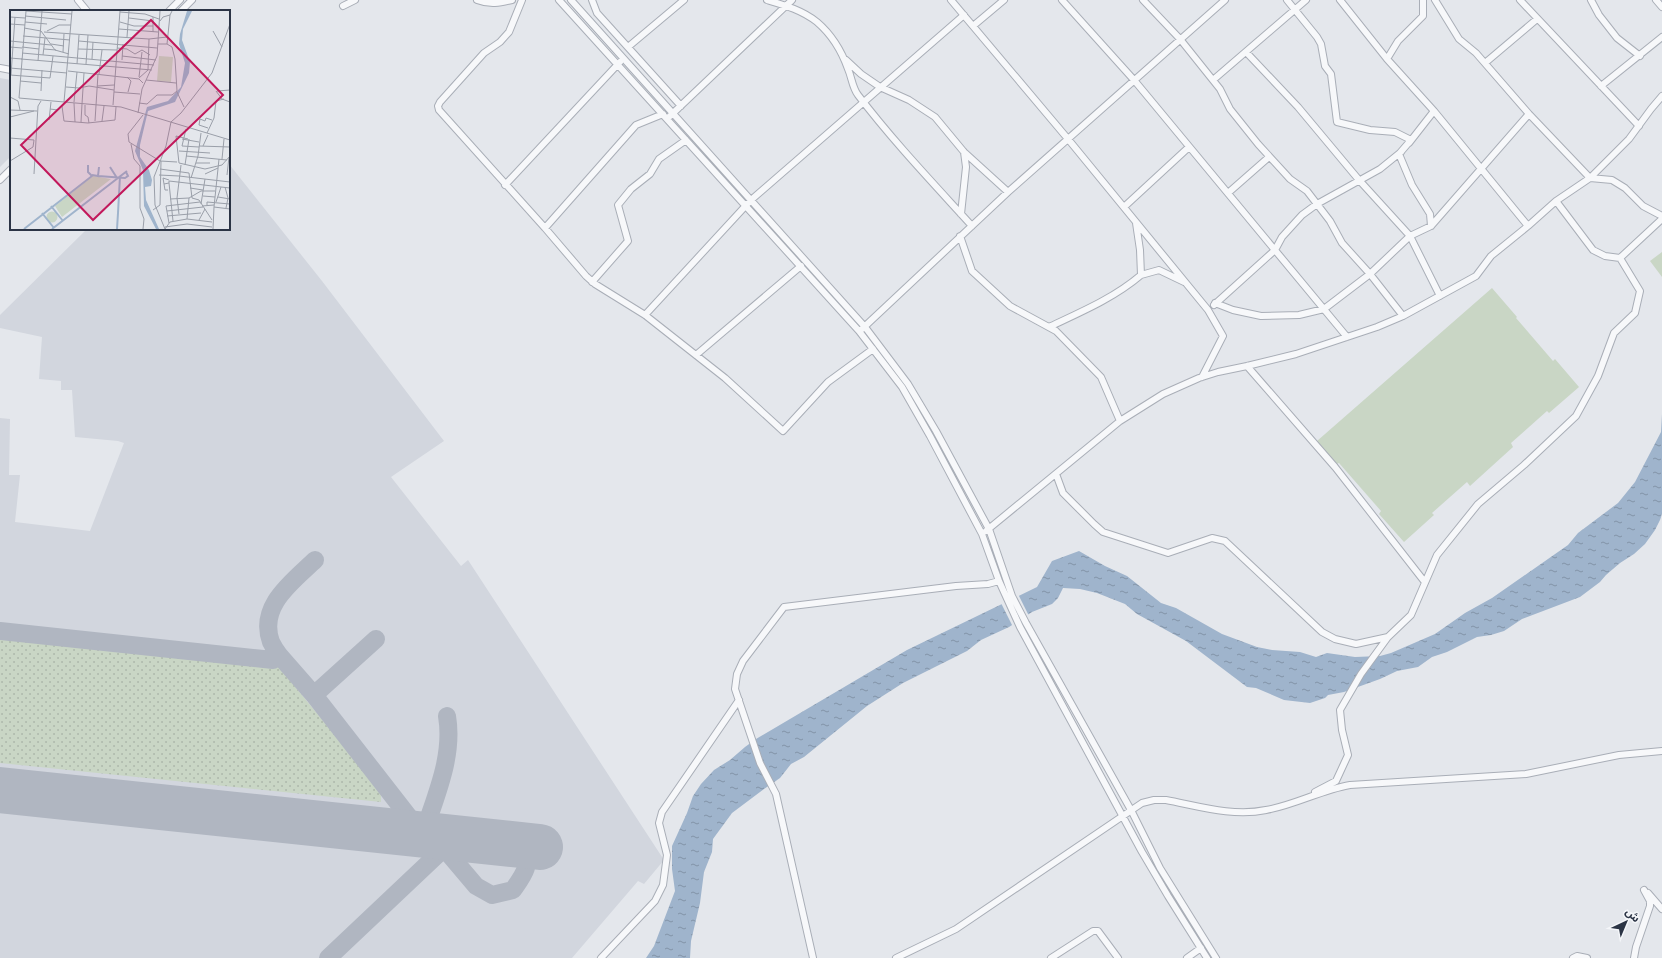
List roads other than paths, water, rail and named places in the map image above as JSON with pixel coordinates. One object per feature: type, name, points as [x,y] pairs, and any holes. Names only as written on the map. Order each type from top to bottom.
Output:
[{"type":"street","points":[[78,0],[86,10]]},
{"type":"street","points":[[170,10],[180,0]]},
{"type":"street","points":[[182,10],[192,0]]},
{"type":"street","points":[[343,6],[355,0]]},
{"type":"street","points":[[477,0],[497,4],[512,0]]},
{"type":"street","points":[[522,0],[509,32],[500,42],[484,53],[438,106],[439,110],[592,282],[645,315],[725,378],[783,431],[828,382],[873,349]]},
{"type":"street","points":[[559,0],[801,266],[859,332],[902,387],[982,534],[999,581],[1026,623],[1131,810],[1160,868],[1216,958]]},
{"type":"street","points":[[571,0],[865,327],[908,384],[936,431],[989,529],[1009,597],[1020,627],[1168,896],[1207,958]]},
{"type":"street","points":[[592,0],[597,13],[681,106]]},
{"type":"street","points":[[628,47],[684,0]]},
{"type":"street","points":[[767,0],[803,12],[817,22],[829,35],[843,57],[854,88],[864,102],[918,166],[972,226]]},
{"type":"street","points":[[545,228],[636,125],[673,114],[792,0]]},
{"type":"street","points":[[951,0],[1068,139],[1208,310],[1223,336],[1202,377]]},
{"type":"street","points":[[973,26],[1004,0]]},
{"type":"street","points":[[1062,0],[1134,80],[1347,337]]},
{"type":"street","points":[[859,332],[1008,192],[1180,38],[1225,0]]},
{"type":"street","points":[[1287,0],[1321,44],[1325,66],[1331,74],[1337,122],[1370,130],[1395,132],[1407,137],[1411,140],[1399,154]]},
{"type":"street","points":[[1213,80],[1306,0]]},
{"type":"street","points":[[1340,0],[1387,59],[1434,112],[1528,226]]},
{"type":"street","points":[[1387,59],[1398,41],[1423,16],[1423,0]]},
{"type":"street","points":[[1435,0],[1445,14],[1454,33],[1485,63],[1529,114],[1590,178],[1612,180],[1625,188],[1644,206],[1662,218],[1620,258]]},
{"type":"street","points":[[1520,0],[1639,126]]},
{"type":"street","points":[[1591,0],[1599,15],[1617,38],[1640,56]]},
{"type":"street","points":[[1656,0],[1662,7]]},
{"type":"street","points":[[1147,1],[1180,38],[1213,80],[1220,89],[1230,109],[1269,157],[1290,179],[1306,191],[1317,204],[1330,221],[1342,243],[1370,274],[1403,316]]},
{"type":"street","points":[[645,315],[751,200],[964,15]]},
{"type":"street","points":[[1485,63],[1537,19]]},
{"type":"street","points":[[610,43],[617,35]]},
{"type":"street","points":[[1602,86],[1662,37]]},
{"type":"street","points":[[1246,52],[1298,107],[1359,180],[1410,236],[1440,296]]},
{"type":"street","points":[[843,57],[861,74],[880,87],[920,106],[935,117],[964,152],[1008,192]]},
{"type":"street","points":[[505,185],[617,64],[624,59]]},
{"type":"street","points":[[0,68],[10,70]]},
{"type":"street","points":[[644,82],[652,75]]},
{"type":"street","points":[[982,534],[1120,421],[1163,394],[1202,377],[1296,354],[1377,327],[1403,316],[1476,276],[1491,256],[1556,201],[1590,178],[1629,139],[1651,108],[1662,96]]},
{"type":"street","points":[[1208,310],[1275,250],[1282,237],[1294,223],[1317,204],[1380,169],[1399,154],[1434,112]]},
{"type":"street","points":[[1215,303],[1233,310],[1261,316],[1299,315],[1324,309],[1370,274],[1410,236],[1431,226],[1529,114]]},
{"type":"street","points":[[592,282],[628,241],[618,205],[631,189],[650,174],[659,159],[686,140]]},
{"type":"street","points":[[1124,207],[1189,147]]},
{"type":"street","points":[[961,214],[966,167],[964,152]]},
{"type":"street","points":[[1399,154],[1412,185],[1430,214],[1431,226]]},
{"type":"street","points":[[1228,193],[1269,157]]},
{"type":"street","points":[[0,180],[10,170]]},
{"type":"street","points":[[1556,201],[1593,250],[1605,256],[1620,258]]},
{"type":"street","points":[[1136,222],[1140,250],[1141,275]]},
{"type":"street","points":[[960,236],[972,271],[1010,306],[1056,331],[1100,377],[1120,421]]},
{"type":"street","points":[[1297,803],[1336,780],[1348,755],[1342,730],[1340,710],[1361,674],[1388,637],[1411,615],[1424,581],[1437,555],[1478,504],[1524,465],[1576,416],[1598,376],[1614,333],[1635,313],[1640,291],[1620,258]]},
{"type":"street","points":[[696,355],[801,266]]},
{"type":"street","points":[[1049,327],[1126,288],[1141,275],[1159,270],[1186,283]]},
{"type":"street","points":[[1247,366],[1335,467],[1424,581]]},
{"type":"street","points":[[1056,474],[1063,493],[1103,532],[1168,553],[1212,538],[1225,541],[1322,632],[1335,639],[1356,644],[1388,637]]},
{"type":"street","points":[[813,958],[776,794],[760,763],[735,689],[737,674],[743,661],[784,607],[956,586],[988,584],[999,581]]},
{"type":"street","points":[[601,958],[655,901],[663,885],[667,856],[659,823],[662,812],[739,700]]},
{"type":"street","points":[[896,958],[956,929],[1142,803],[1154,800],[1166,800],[1236,813],[1264,811],[1297,803],[1338,787],[1350,785],[1526,774],[1619,755],[1662,751]]},
{"type":"street","points":[[1634,958],[1636,947],[1650,906],[1650,901],[1644,890],[1662,908]]},
{"type":"street","points":[[1051,958],[1094,931],[1098,931],[1118,958]]},
{"type":"street","points":[[1186,958],[1201,948]]},
{"type":"street","points":[[1573,958],[1577,956],[1587,958]]},
{"type":"water","points":[[1662,414],[1662,514],[1660,520],[1645,544],[1634,554],[1620,563],[1600,582],[1580,597],[1522,619],[1504,631],[1477,637],[1447,652],[1432,657],[1418,667],[1397,671],[1380,679],[1344,692],[1328,695],[1325,698],[1310,703],[1284,700],[1256,688],[1247,687],[1186,641],[1137,614],[1125,604],[1097,593],[1080,589],[1063,588],[1058,598],[1052,604],[1032,612],[1009,627],[981,640],[967,651],[903,683],[867,706],[804,757],[791,764],[780,778],[732,813],[713,839],[712,852],[704,872],[700,903],[691,941],[690,958],[646,958],[654,946],[675,891],[672,869],[672,846],[693,796],[701,784],[714,770],[730,760],[756,739],[907,650],[1037,587],[1052,561],[1079,551],[1105,566],[1127,576],[1161,603],[1176,608],[1222,634],[1257,647],[1272,650],[1300,652],[1316,657],[1327,653],[1355,657],[1380,656],[1391,653],[1435,634],[1465,613],[1492,598],[1568,545],[1578,533],[1618,503],[1635,482],[1661,432]]}]
